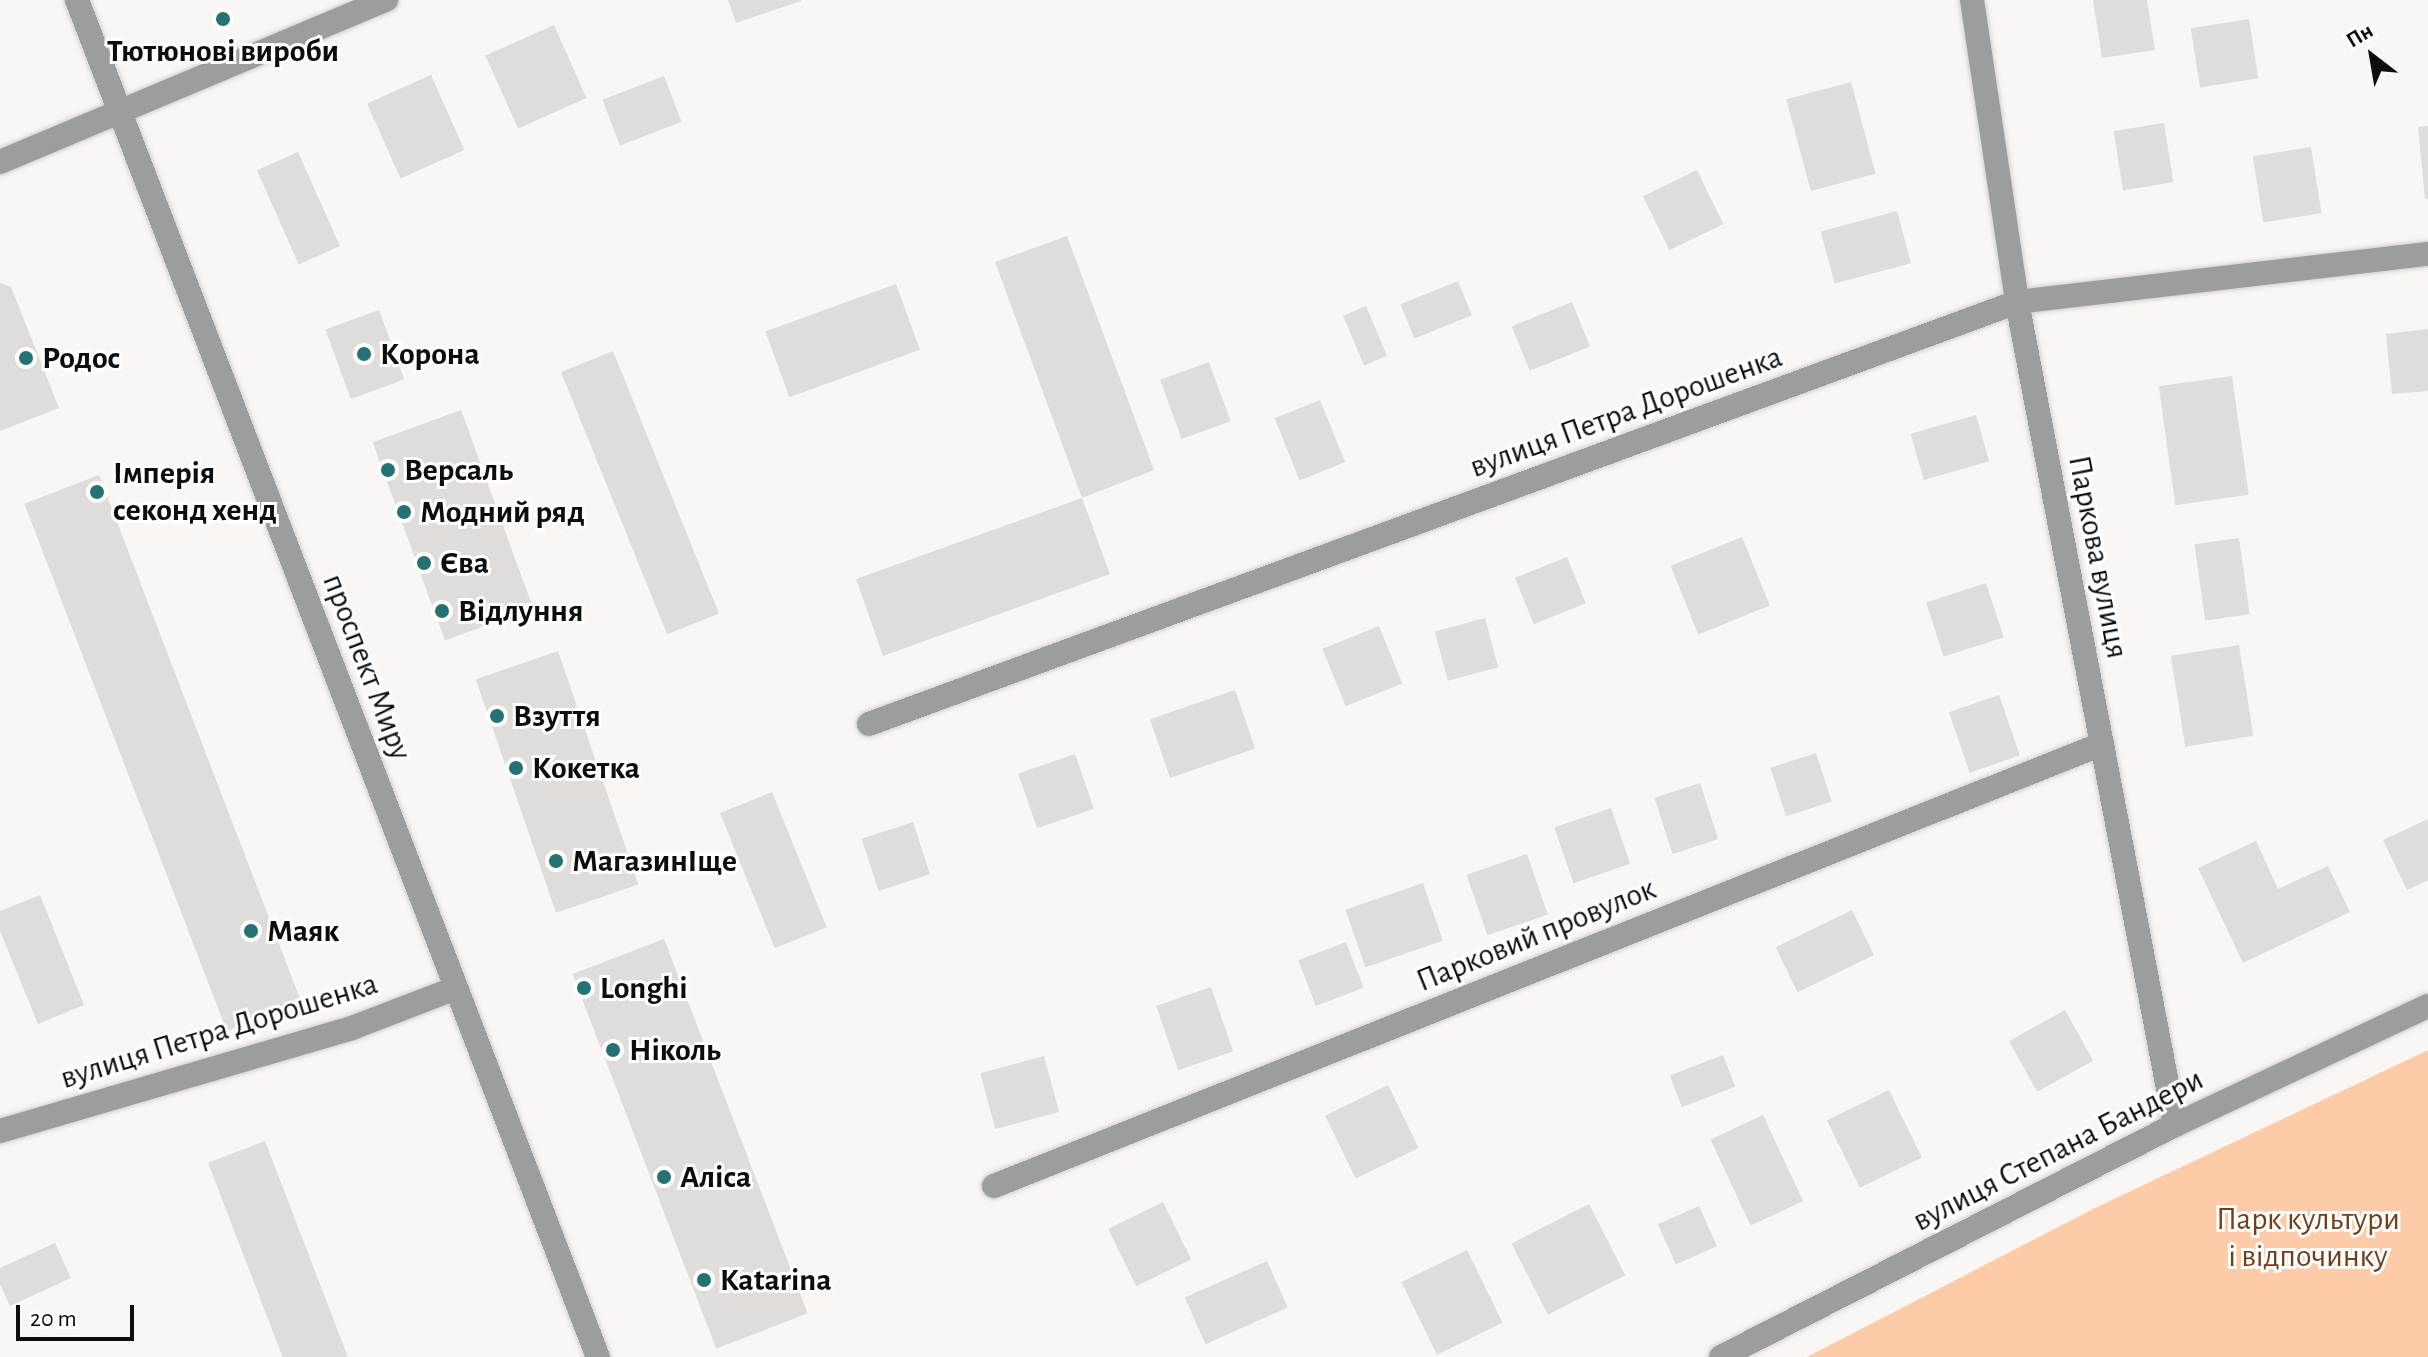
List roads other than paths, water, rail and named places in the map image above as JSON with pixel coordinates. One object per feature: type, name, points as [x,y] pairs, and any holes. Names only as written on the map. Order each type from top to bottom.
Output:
[{"type":"street","name":"проспект Миру","points":[[77,0],[598,1357]]},
{"type":"street","points":[[0,162],[386,0]]},
{"type":"street","name":"Паркова вулиця","points":[[1972,0],[2017,302],[2175,1125]]},
{"type":"street","name":"вулиця Петра Дорошенка","points":[[869,724],[2017,302],[2428,254]]},
{"type":"street","name":"Парковий провулок","points":[[994,1186],[2102,744]]},
{"type":"street","name":"вулиця Петра Дорошенка","points":[[0,1131],[352,1028],[456,988]]},
{"type":"street","name":"вулиця Степана Бандери","points":[[1721,1357],[2175,1125],[2428,1006]]},
{"type":"place","name":"Тютюнові вироби","points":[[223,19]]},
{"type":"place","name":"Корона","points":[[364,354]]},
{"type":"place","name":"Родос","points":[[26,358]]},
{"type":"place","name":"Версаль","points":[[388,470]]},
{"type":"place","name":"Імперія секонд хенд","points":[[97,492]]},
{"type":"place","name":"Модний ряд","points":[[404,512]]},
{"type":"place","name":"Єва","points":[[424,563]]},
{"type":"place","name":"Відлуння","points":[[442,611]]},
{"type":"place","name":"Взуття","points":[[497,716]]},
{"type":"place","name":"Кокетка","points":[[516,768]]},
{"type":"place","name":"МагазинІще","points":[[556,861]]},
{"type":"place","name":"Маяк","points":[[251,931]]},
{"type":"place","name":"Longhi","points":[[584,988]]},
{"type":"place","name":"Ніколь","points":[[613,1050]]},
{"type":"place","name":"Аліса","points":[[664,1177]]},
{"type":"place","name":"Katarina","points":[[704,1280]]},
{"type":"park label","name":"Парк культури і відпочинку","points":[[2308,1238]]}]
